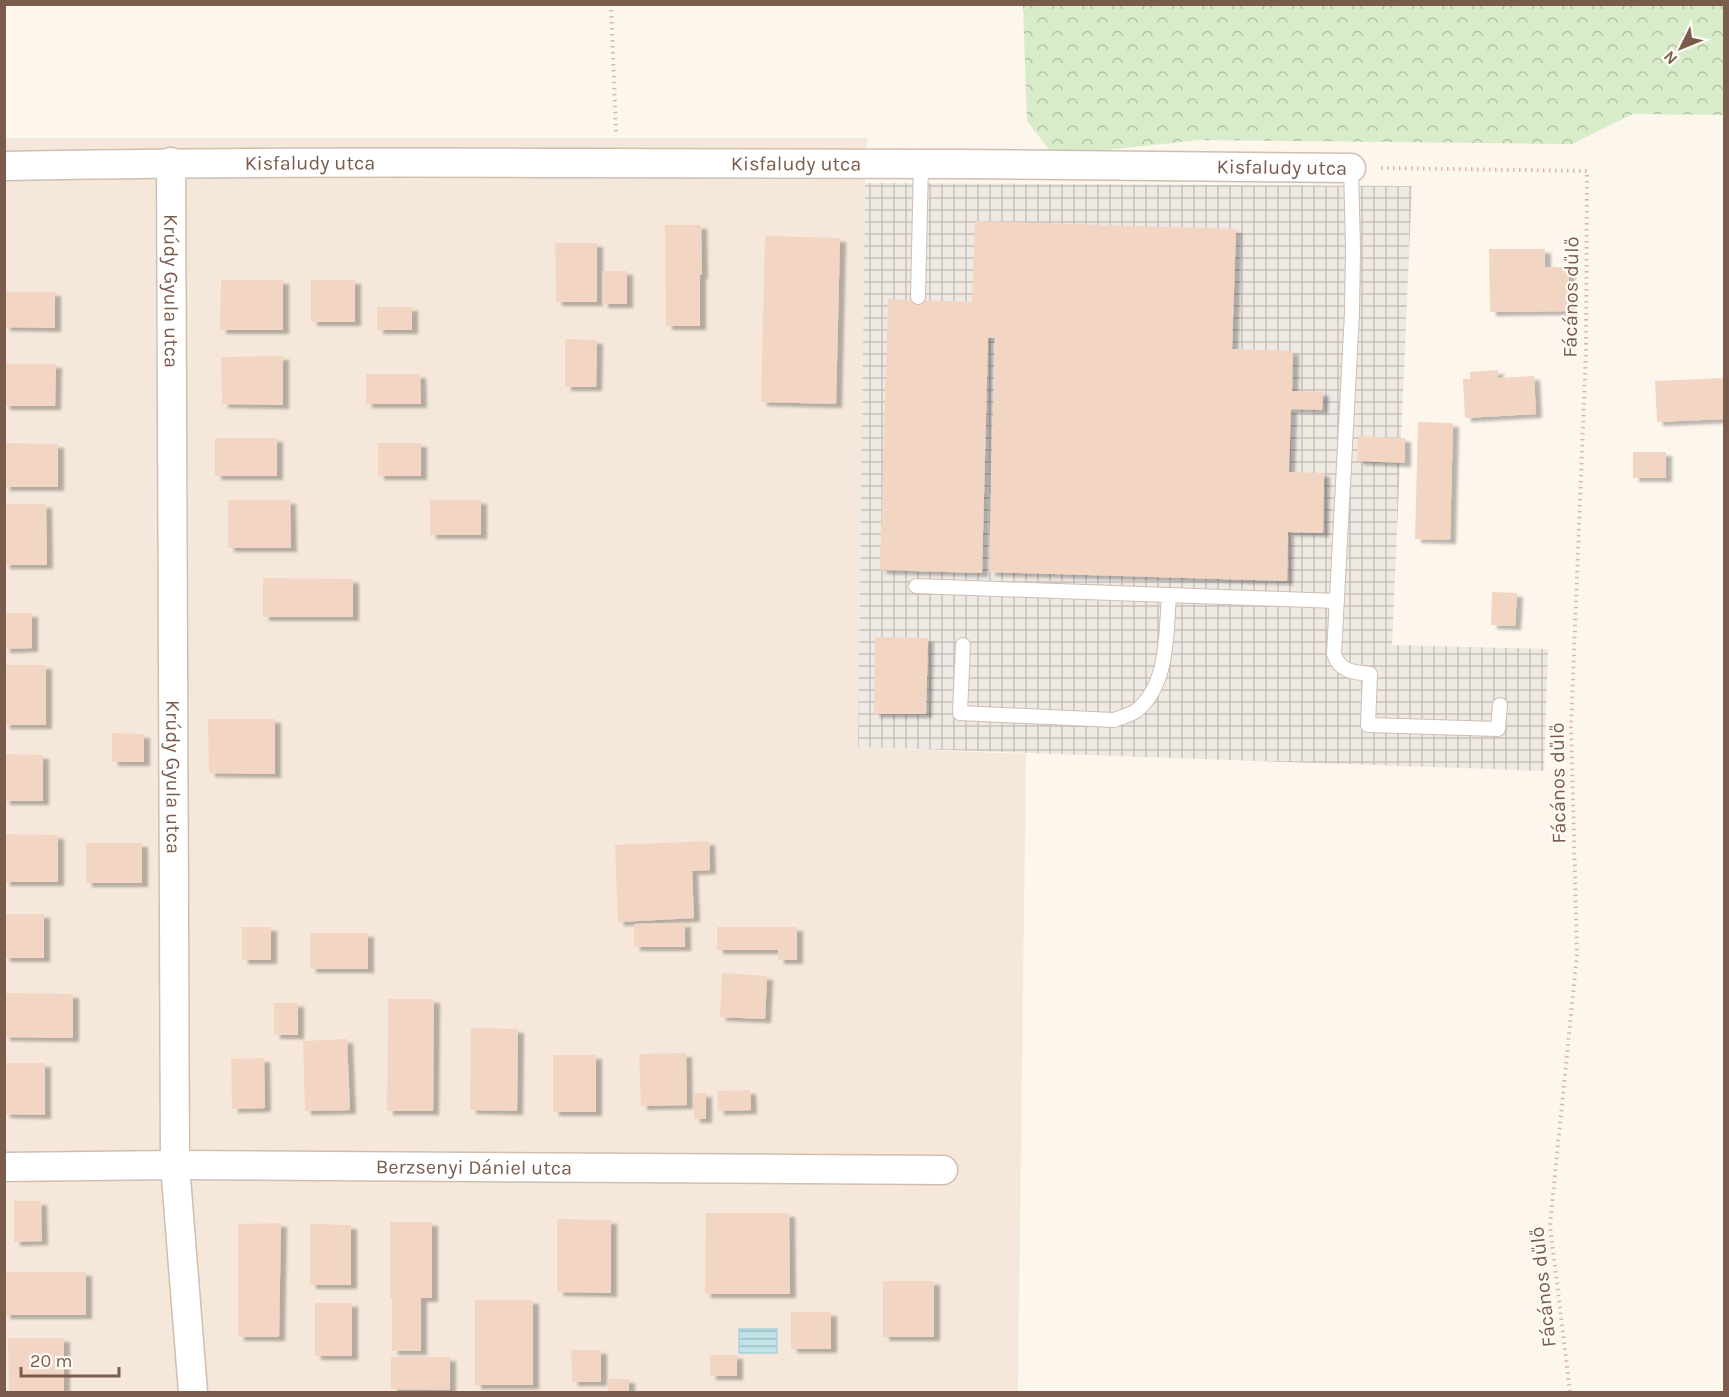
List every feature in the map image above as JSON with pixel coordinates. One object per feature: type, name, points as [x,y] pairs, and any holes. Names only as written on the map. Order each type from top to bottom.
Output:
[{"type":"street","name":"Kisfaludy utca","points":[[4,166],[171,162],[1037,164],[1351,168]]},
{"type":"street","name":"Krúdy Gyula utca","points":[[171,162],[175,1165],[193,1392]]},
{"type":"street","name":"Berzsenyi Dániel utca","points":[[4,1167],[175,1165],[943,1170]]},
{"type":"lane","points":[[918,297],[921,164]]},
{"type":"lane","points":[[1351,168],[1352,313],[1334,654],[1337,663],[1346,670],[1370,674],[1368,725],[1498,729],[1500,705]]},
{"type":"lane","points":[[916,586],[1337,601]]},
{"type":"lane","points":[[963,645],[960,713],[1114,720],[1135,711],[1151,694],[1160,672],[1169,595]]},
{"type":"path","points":[[611,4],[617,163]]},
{"type":"path","name":"Kisfaludy utca","points":[[1351,168],[1587,171]]},
{"type":"path","name":"Fácános dűlő","points":[[1570,1392],[1550,1225],[1577,954],[1571,727],[1586,351],[1587,171]]},
{"type":"shaded area","points":[[4,138],[867,138],[858,747],[1026,754],[1018,1392],[5,1392]]},
{"type":"shaded area","points":[[865,183],[1412,186],[1392,645],[1548,649],[1544,771],[858,747]]},
{"type":"green space","points":[[1023,5],[1724,5],[1724,115],[1633,114],[1572,144],[1198,140],[1054,156],[1027,121]]},
{"type":"water","points":[[739,1329],[777,1329],[777,1353],[739,1353]]},
{"type":"building","points":[[975,221],[1236,229],[1232,349],[1293,351],[1292,391],[1323,392],[1322,410],[1291,409],[1289,472],[1324,473],[1323,533],[1288,532],[1287,581],[989,572],[995,338],[988,338],[982,573],[880,570],[888,299],[972,302]]},
{"type":"building","points":[[665,225],[701,225],[700,326],[666,326]]},
{"type":"building","points":[[765,236],[840,238],[836,404],[761,402]]},
{"type":"building","points":[[555,243],[597,243],[597,302],[556,302]]},
{"type":"building","points":[[1489,249],[1545,249],[1545,267],[1569,267],[1569,311],[1490,312]]},
{"type":"building","points":[[602,271],[627,271],[627,304],[602,304]]},
{"type":"building","points":[[221,280],[283,280],[283,330],[220,330]]},
{"type":"building","points":[[311,280],[355,280],[355,322],[311,322]]},
{"type":"building","points":[[4,292],[55,292],[55,328],[4,327]]},
{"type":"building","points":[[377,307],[412,307],[412,330],[377,330]]},
{"type":"building","points":[[565,339],[597,340],[596,387],[565,387]]},
{"type":"building","points":[[283,356],[283,405],[222,404],[221,357]]},
{"type":"building","points":[[4,364],[56,364],[55,406],[4,406]]},
{"type":"building","points":[[1498,370],[1498,378],[1534,376],[1536,414],[1465,418],[1463,379],[1470,379],[1470,372]]},
{"type":"building","points":[[366,374],[420,374],[421,404],[366,404]]},
{"type":"building","points":[[1724,378],[1724,419],[1657,422],[1655,381]]},
{"type":"building","points":[[1418,422],[1453,423],[1450,540],[1415,539]]},
{"type":"building","points":[[1358,436],[1405,438],[1405,463],[1357,461]]},
{"type":"building","points":[[215,438],[277,438],[277,476],[215,476]]},
{"type":"building","points":[[4,443],[58,444],[58,487],[4,487]]},
{"type":"building","points":[[378,443],[421,443],[421,476],[378,476]]},
{"type":"building","points":[[1633,452],[1666,452],[1666,478],[1633,478]]},
{"type":"building","points":[[228,500],[290,500],[291,548],[228,548]]},
{"type":"building","points":[[430,500],[481,500],[481,535],[430,535]]},
{"type":"building","points":[[4,504],[46,504],[47,565],[4,565]]},
{"type":"building","points":[[263,578],[353,579],[353,617],[263,617]]},
{"type":"building","points":[[1492,592],[1517,593],[1515,626],[1491,625]]},
{"type":"building","points":[[4,613],[32,613],[32,648],[4,649]]},
{"type":"building","points":[[875,637],[928,638],[926,714],[874,714]]},
{"type":"building","points":[[4,665],[46,665],[46,725],[4,725]]},
{"type":"building","points":[[208,719],[275,719],[275,774],[209,773]]},
{"type":"building","points":[[112,733],[144,734],[144,762],[112,762]]},
{"type":"building","points":[[4,754],[43,755],[43,801],[4,801]]},
{"type":"building","points":[[4,834],[58,835],[58,882],[4,882]]},
{"type":"building","points":[[709,841],[710,870],[692,871],[694,918],[618,922],[615,845]]},
{"type":"building","points":[[86,843],[142,843],[142,883],[86,883]]},
{"type":"building","points":[[4,914],[44,914],[44,958],[4,958]]},
{"type":"building","points":[[685,923],[685,947],[634,947],[634,924]]},
{"type":"building","points":[[242,927],[271,927],[271,960],[242,960]]},
{"type":"building","points":[[717,927],[797,927],[797,960],[778,960],[778,950],[717,950]]},
{"type":"building","points":[[310,933],[368,933],[368,969],[310,969]]},
{"type":"building","points":[[722,973],[767,976],[765,1019],[720,1017]]},
{"type":"building","points":[[4,993],[73,994],[73,1038],[4,1037]]},
{"type":"building","points":[[388,999],[434,999],[433,1111],[387,1111]]},
{"type":"building","points":[[274,1003],[298,1003],[298,1035],[274,1035]]},
{"type":"building","points":[[471,1028],[518,1029],[517,1111],[470,1110]]},
{"type":"building","points":[[347,1039],[350,1110],[305,1111],[303,1041]]},
{"type":"building","points":[[686,1053],[687,1105],[641,1106],[639,1054]]},
{"type":"building","points":[[553,1055],[596,1055],[596,1112],[553,1112]]},
{"type":"building","points":[[264,1058],[265,1108],[232,1109],[231,1059]]},
{"type":"building","points":[[4,1063],[45,1063],[45,1115],[4,1114]]},
{"type":"building","points":[[750,1090],[751,1110],[718,1111],[717,1091]]},
{"type":"building","points":[[693,1093],[706,1093],[706,1119],[694,1119]]},
{"type":"building","points":[[14,1201],[41,1201],[42,1241],[14,1242]]},
{"type":"building","points":[[706,1213],[789,1213],[790,1294],[705,1294]]},
{"type":"building","points":[[557,1219],[611,1220],[611,1293],[557,1292]]},
{"type":"building","points":[[390,1222],[432,1222],[432,1298],[421,1298],[421,1351],[392,1351]]},
{"type":"building","points":[[281,1223],[279,1337],[238,1337],[238,1224]]},
{"type":"building","points":[[310,1224],[351,1225],[351,1285],[310,1285]]},
{"type":"building","points":[[4,1272],[86,1272],[86,1315],[4,1315]]},
{"type":"building","points":[[883,1281],[934,1281],[934,1337],[883,1337]]},
{"type":"building","points":[[475,1300],[533,1300],[533,1385],[475,1385]]},
{"type":"building","points":[[315,1303],[352,1303],[352,1356],[315,1356]]},
{"type":"building","points":[[791,1312],[831,1312],[831,1349],[791,1349]]},
{"type":"building","points":[[8,1338],[64,1338],[64,1392],[9,1392]]},
{"type":"building","points":[[571,1350],[601,1350],[601,1382],[572,1382]]},
{"type":"building","points":[[710,1355],[737,1355],[737,1376],[710,1376]]},
{"type":"building","points":[[391,1357],[450,1357],[450,1390],[391,1389]]},
{"type":"building","points":[[608,1379],[629,1379],[629,1392],[608,1392]]}]
